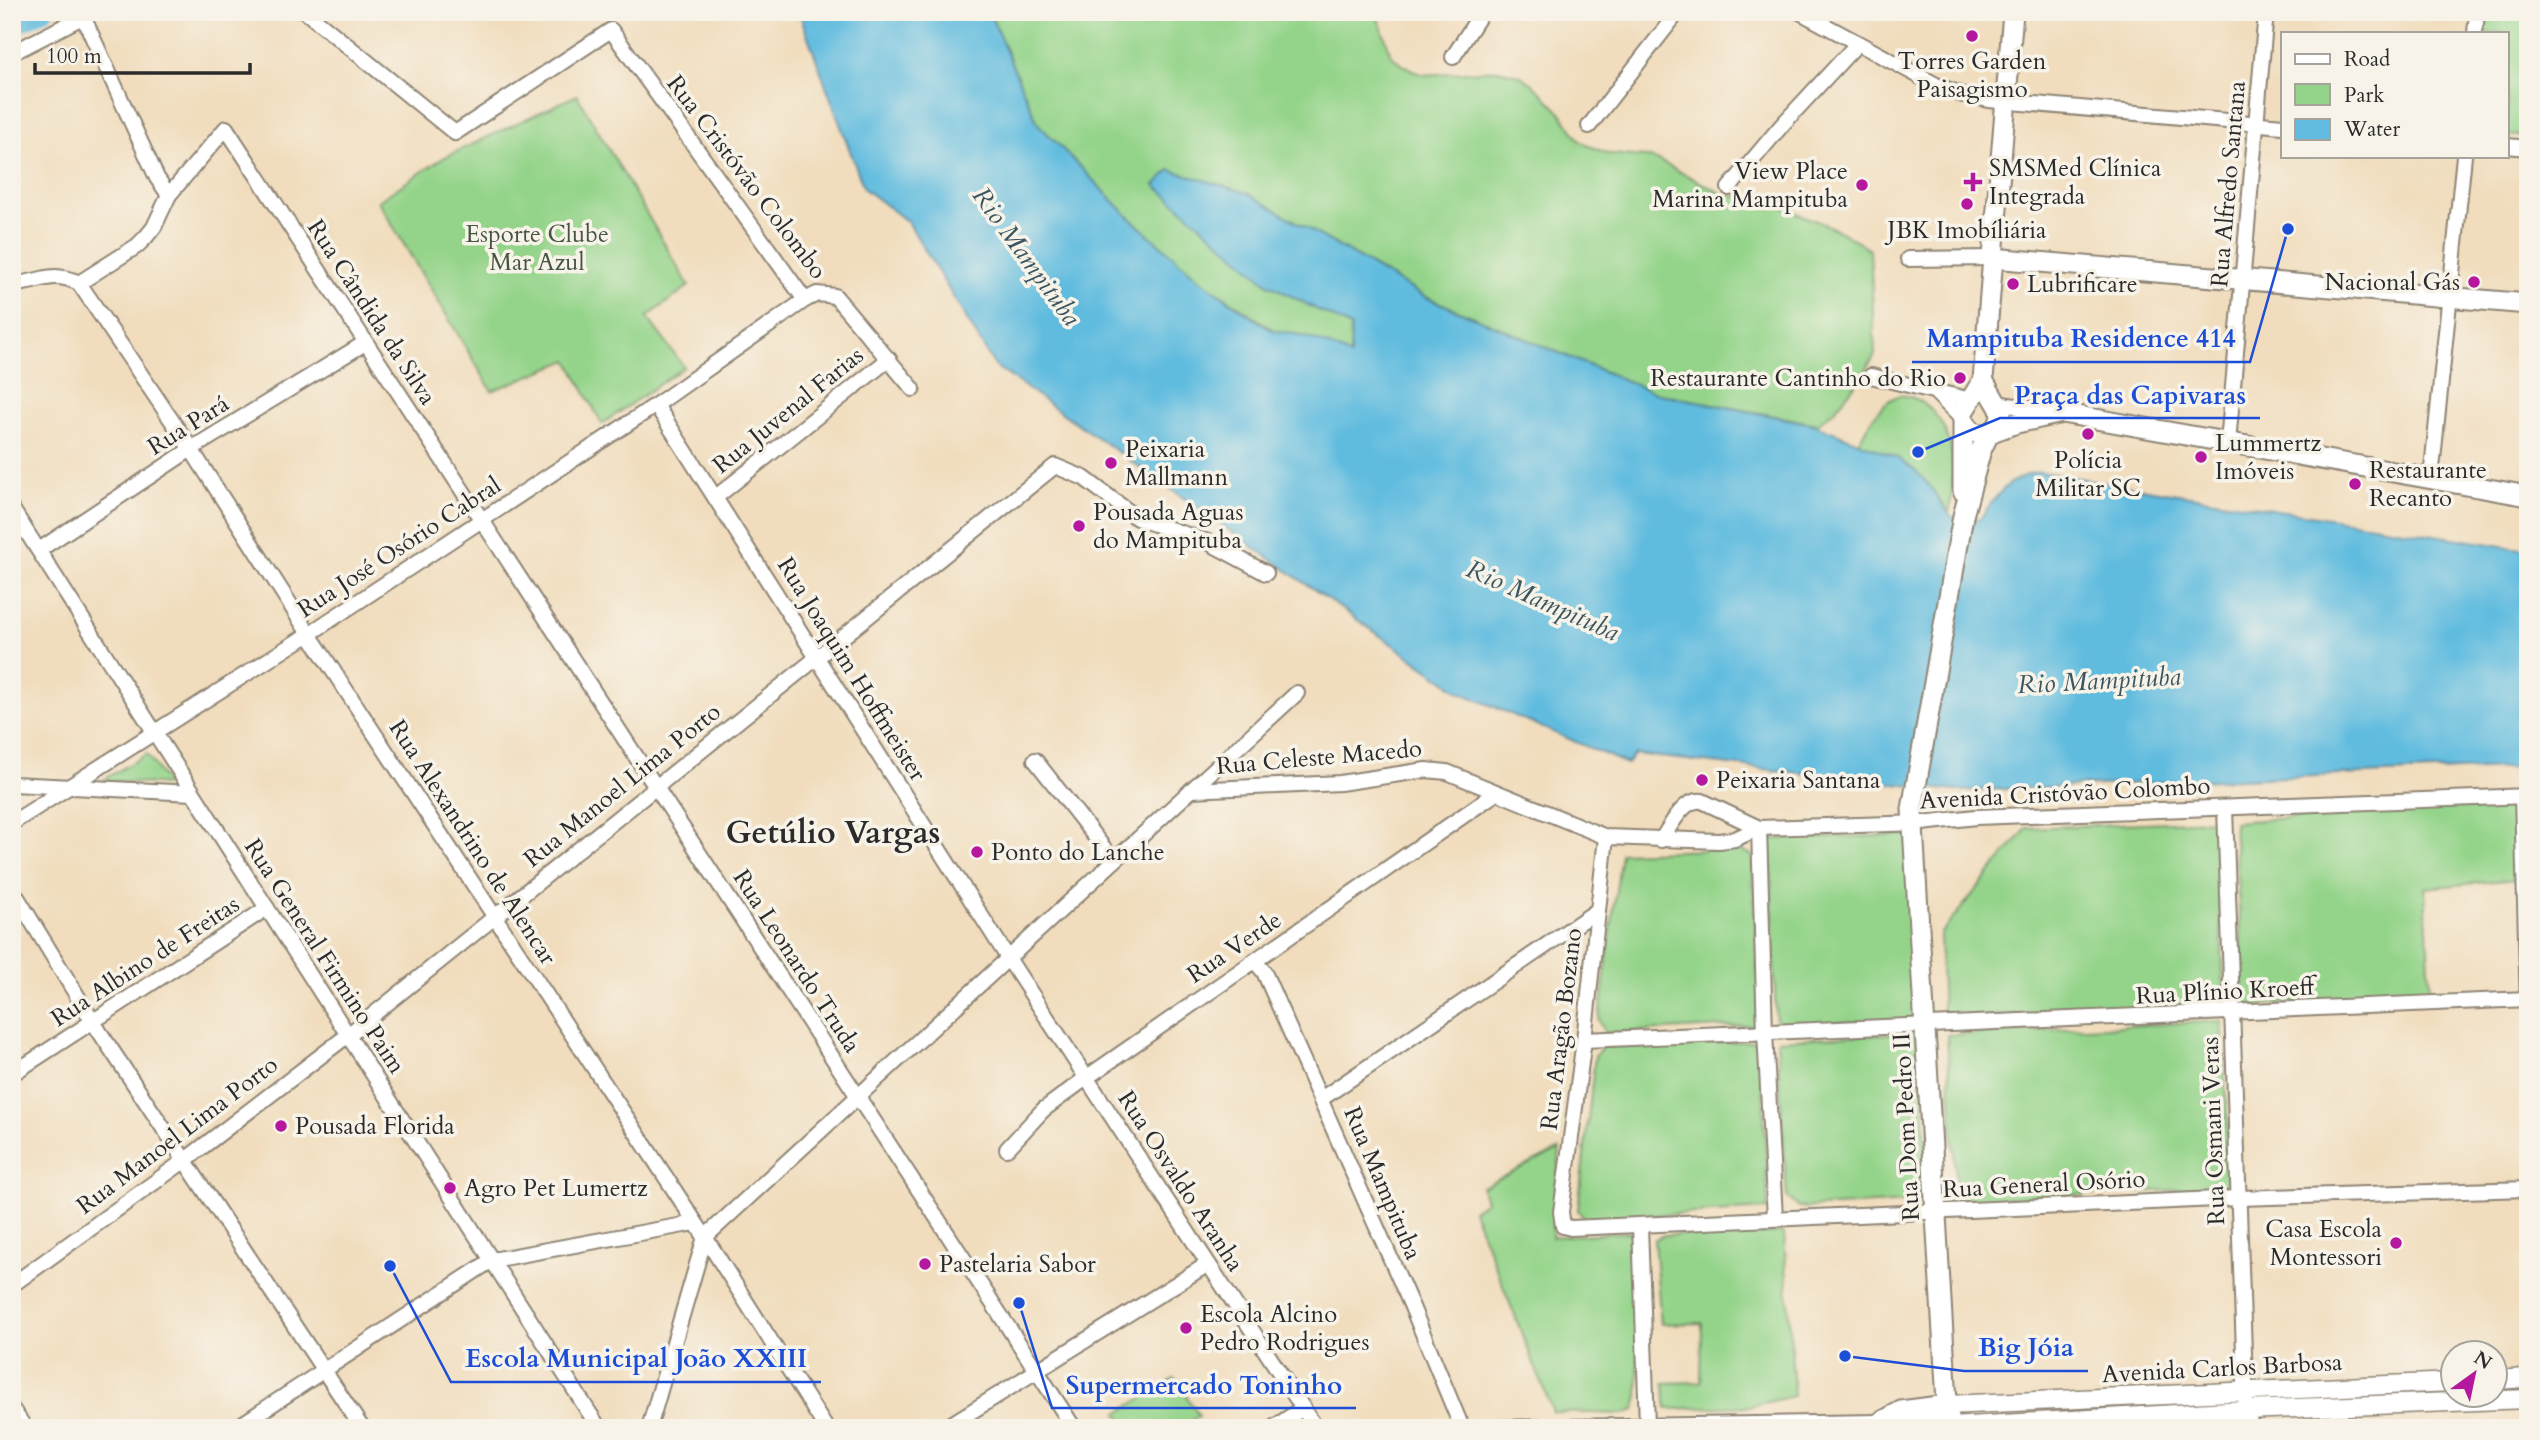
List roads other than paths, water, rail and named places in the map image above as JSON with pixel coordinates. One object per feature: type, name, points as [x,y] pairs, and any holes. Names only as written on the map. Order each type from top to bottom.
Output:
[{"type":"main road","points":[[1963,516],[1963,412],[1983,380],[2013,12]]},
{"type":"main road","points":[[1992,258],[2528,304]]},
{"type":"main road","points":[[1963,516],[1981,450],[2001,417],[1983,380]]},
{"type":"main road","points":[[1971,400],[1986,397],[1996,403]]},
{"type":"main road","points":[[1964,421],[1968,429],[1983,435],[2027,420],[2062,413],[2528,496]]},
{"type":"main road","name":"Rua Dom Pedro II","points":[[1948,1422],[1912,809],[1963,516]]},
{"type":"main road","name":"Avenida Carlos Barbosa","points":[[1874,1425],[1901,1411],[1948,1422]]},
{"type":"main road","points":[[1898,1428],[1948,1422]]},
{"type":"street","name":"Rua Cristóvão Colombo","points":[[306,12],[455,133],[611,30],[805,300],[817,294],[835,296],[913,389]]},
{"type":"street","points":[[1452,57],[1482,12]]},
{"type":"street","points":[[1589,126],[1678,12]]},
{"type":"street","points":[[1800,12],[1951,92],[2005,101],[2281,126]]},
{"type":"street","name":"Rua Alfredo Santana","points":[[2228,443],[2266,12]]},
{"type":"street","points":[[2475,32],[2477,12]]},
{"type":"street","points":[[12,53],[85,14],[157,178],[169,195],[154,227],[137,246],[79,283],[65,276],[51,276],[12,284]]},
{"type":"street","points":[[1730,188],[1782,125],[1858,44]]},
{"type":"street","name":"Rua Cândida da Silva","points":[[169,195],[226,128],[480,520]]},
{"type":"street","points":[[2508,146],[2528,148]]},
{"type":"street","points":[[2431,479],[2464,158]]},
{"type":"street","points":[[1908,259],[1992,258]]},
{"type":"street","name":"Rua Alexandrino de Alencar","points":[[79,283],[191,449],[827,1428]]},
{"type":"street","name":"Rua José Osório Cabral","points":[[12,822],[309,634],[656,405],[805,300]]},
{"type":"street","name":"Rua Pará","points":[[39,550],[191,449],[365,343]]},
{"type":"street","name":"Rua Juvenal Farias","points":[[716,497],[889,359]]},
{"type":"street","points":[[1871,376],[1971,400]]},
{"type":"street","points":[[1934,391],[1964,421]]},
{"type":"street","points":[[1996,403],[2062,413]]},
{"type":"street","name":"Rua Joaquim Hoffmeister","points":[[656,405],[1008,958]]},
{"type":"street","name":"Rua Manoel Lima Porto","points":[[12,1285],[184,1161],[348,1035],[1055,466],[1084,478],[1137,518],[1208,542],[1266,573]]},
{"type":"street","name":"Rua General Firmino Paim","points":[[12,509],[599,1428]]},
{"type":"street","name":"Rua Leonardo Truda","points":[[480,520],[859,1095],[1074,1428]]},
{"type":"street","points":[[649,1428],[705,1237],[1297,693]]},
{"type":"street","points":[[1035,760],[1114,861]]},
{"type":"street","name":"Rua Celeste Macedo","points":[[1191,790],[1340,783],[1426,770],[1447,772],[1606,837]]},
{"type":"street","points":[[12,785],[193,793]]},
{"type":"street","name":"Rua Verde","points":[[1007,1149],[1043,1110],[1086,1078],[1496,793]]},
{"type":"street","points":[[2525,796],[2527,1002]]},
{"type":"street","name":"Avenida Cristóvão Colombo","points":[[1606,837],[1728,840],[1759,828],[2525,796]]},
{"type":"street","points":[[1661,840],[1686,804],[1695,800],[1759,828],[1765,1033],[1775,1218]]},
{"type":"street","name":"Rua Osmani Veras","points":[[2225,808],[2246,1410]]},
{"type":"street","name":"Rua Aragão Bozano","points":[[1563,1226],[1561,1212],[1584,1040],[1606,837]]},
{"type":"street","points":[[12,889],[93,1021],[362,1428]]},
{"type":"street","name":"Rua Albino de Freitas","points":[[12,1074],[267,908]]},
{"type":"street","points":[[1321,1099],[1598,909]]},
{"type":"street","name":"Rua Osvaldo Aranha","points":[[1008,958],[1316,1428]]},
{"type":"street","name":"Rua Mampituba","points":[[1255,961],[1264,972],[1321,1099],[1462,1428]]},
{"type":"street","name":"Rua Plínio Kroeff","points":[[1584,1040],[2527,1002]]},
{"type":"street","name":"Rua General Osório","points":[[1563,1226],[1571,1228],[2239,1198],[2528,1189]]},
{"type":"street","points":[[236,1428],[492,1260],[695,1223]]},
{"type":"street","points":[[1638,1426],[1640,1225]]},
{"type":"street","points":[[945,1428],[1208,1264]]},
{"type":"street","points":[[2508,1379],[2528,1378]]},
{"type":"street","name":"Avenida Carlos Barbosa","points":[[1948,1422],[2246,1391],[2438,1383]]},
{"type":"street","name":"Avenida Carlos Barbosa","points":[[1948,1422],[2528,1399]]},
{"type":"street","points":[[1273,1428],[1303,1408]]},
{"type":"street","points":[[12,1409],[24,1428]]},
{"type":"street","points":[[2246,1410],[2253,1428]]},
{"type":"street","name":"Avenida Carlos Barbosa","points":[[1493,1428],[1874,1425]]},
{"type":"water","name":"Rio Mampituba","points":[[799,12],[989,12],[1038,124],[1132,220],[1199,279],[1268,328],[1313,340],[1350,356],[1351,327],[1268,284],[1155,185],[1170,170],[1247,193],[1425,297],[1655,393],[1813,424],[1896,457],[1917,472],[1929,485],[1951,517],[1980,519],[2012,482],[2040,472],[2528,550],[2528,767],[1956,791],[1635,754],[1627,764],[1462,693],[995,366],[908,222],[864,189]]},
{"type":"waterway","points":[[12,28],[45,12]]},
{"type":"place","name":"Torres Garden Paisagismo","points":[[1972,36]]},
{"type":"place","name":"SMSMed Clínica Integrada","points":[[1973,182]]},
{"type":"place","name":"View Place Marina Mampituba","points":[[1862,185]]},
{"type":"place","name":"JBK Imobíliária","points":[[1967,204]]},
{"type":"place","name":"Mampituba Residence 414","points":[[2288,229]]},
{"type":"place","name":"Nacional Gás","points":[[2474,282]]},
{"type":"place","name":"Lubrificare","points":[[2013,284]]},
{"type":"place","name":"Restaurante Cantinho do Rio","points":[[1960,378]]},
{"type":"place","name":"Polícia Militar SC","points":[[2088,434]]},
{"type":"place","name":"Praça das Capivaras","points":[[1918,452]]},
{"type":"place","name":"Lummertz Imóveis","points":[[2201,457]]},
{"type":"place","name":"Peixaria Mallmann","points":[[1111,463]]},
{"type":"place","name":"Restaurante Recanto","points":[[2355,484]]},
{"type":"place","name":"Pousada Aguas do Mampituba","points":[[1079,526]]},
{"type":"place","name":"Peixaria Santana","points":[[1702,780]]},
{"type":"place","name":"Ponto do Lanche","points":[[977,852]]},
{"type":"place","name":"Pousada Florida","points":[[281,1126]]},
{"type":"place","name":"Agro Pet Lumertz","points":[[450,1188]]},
{"type":"place","name":"Casa Escola Montessori","points":[[2396,1243]]},
{"type":"place","name":"Pastelaria Sabor","points":[[925,1264]]},
{"type":"place","name":"Escola Municipal João XXIII","points":[[390,1266]]},
{"type":"place","name":"Supermercado Toninho","points":[[1019,1303]]},
{"type":"place","name":"Escola Alcino Pedro Rodrigues","points":[[1186,1328]]},
{"type":"place","name":"Big Jóia","points":[[1845,1356]]},
{"type":"district","name":"Getúlio Vargas","points":[[833,832]]},
{"type":"park label","name":"Esporte Clube Mar Azul","points":[[537,248]]}]
